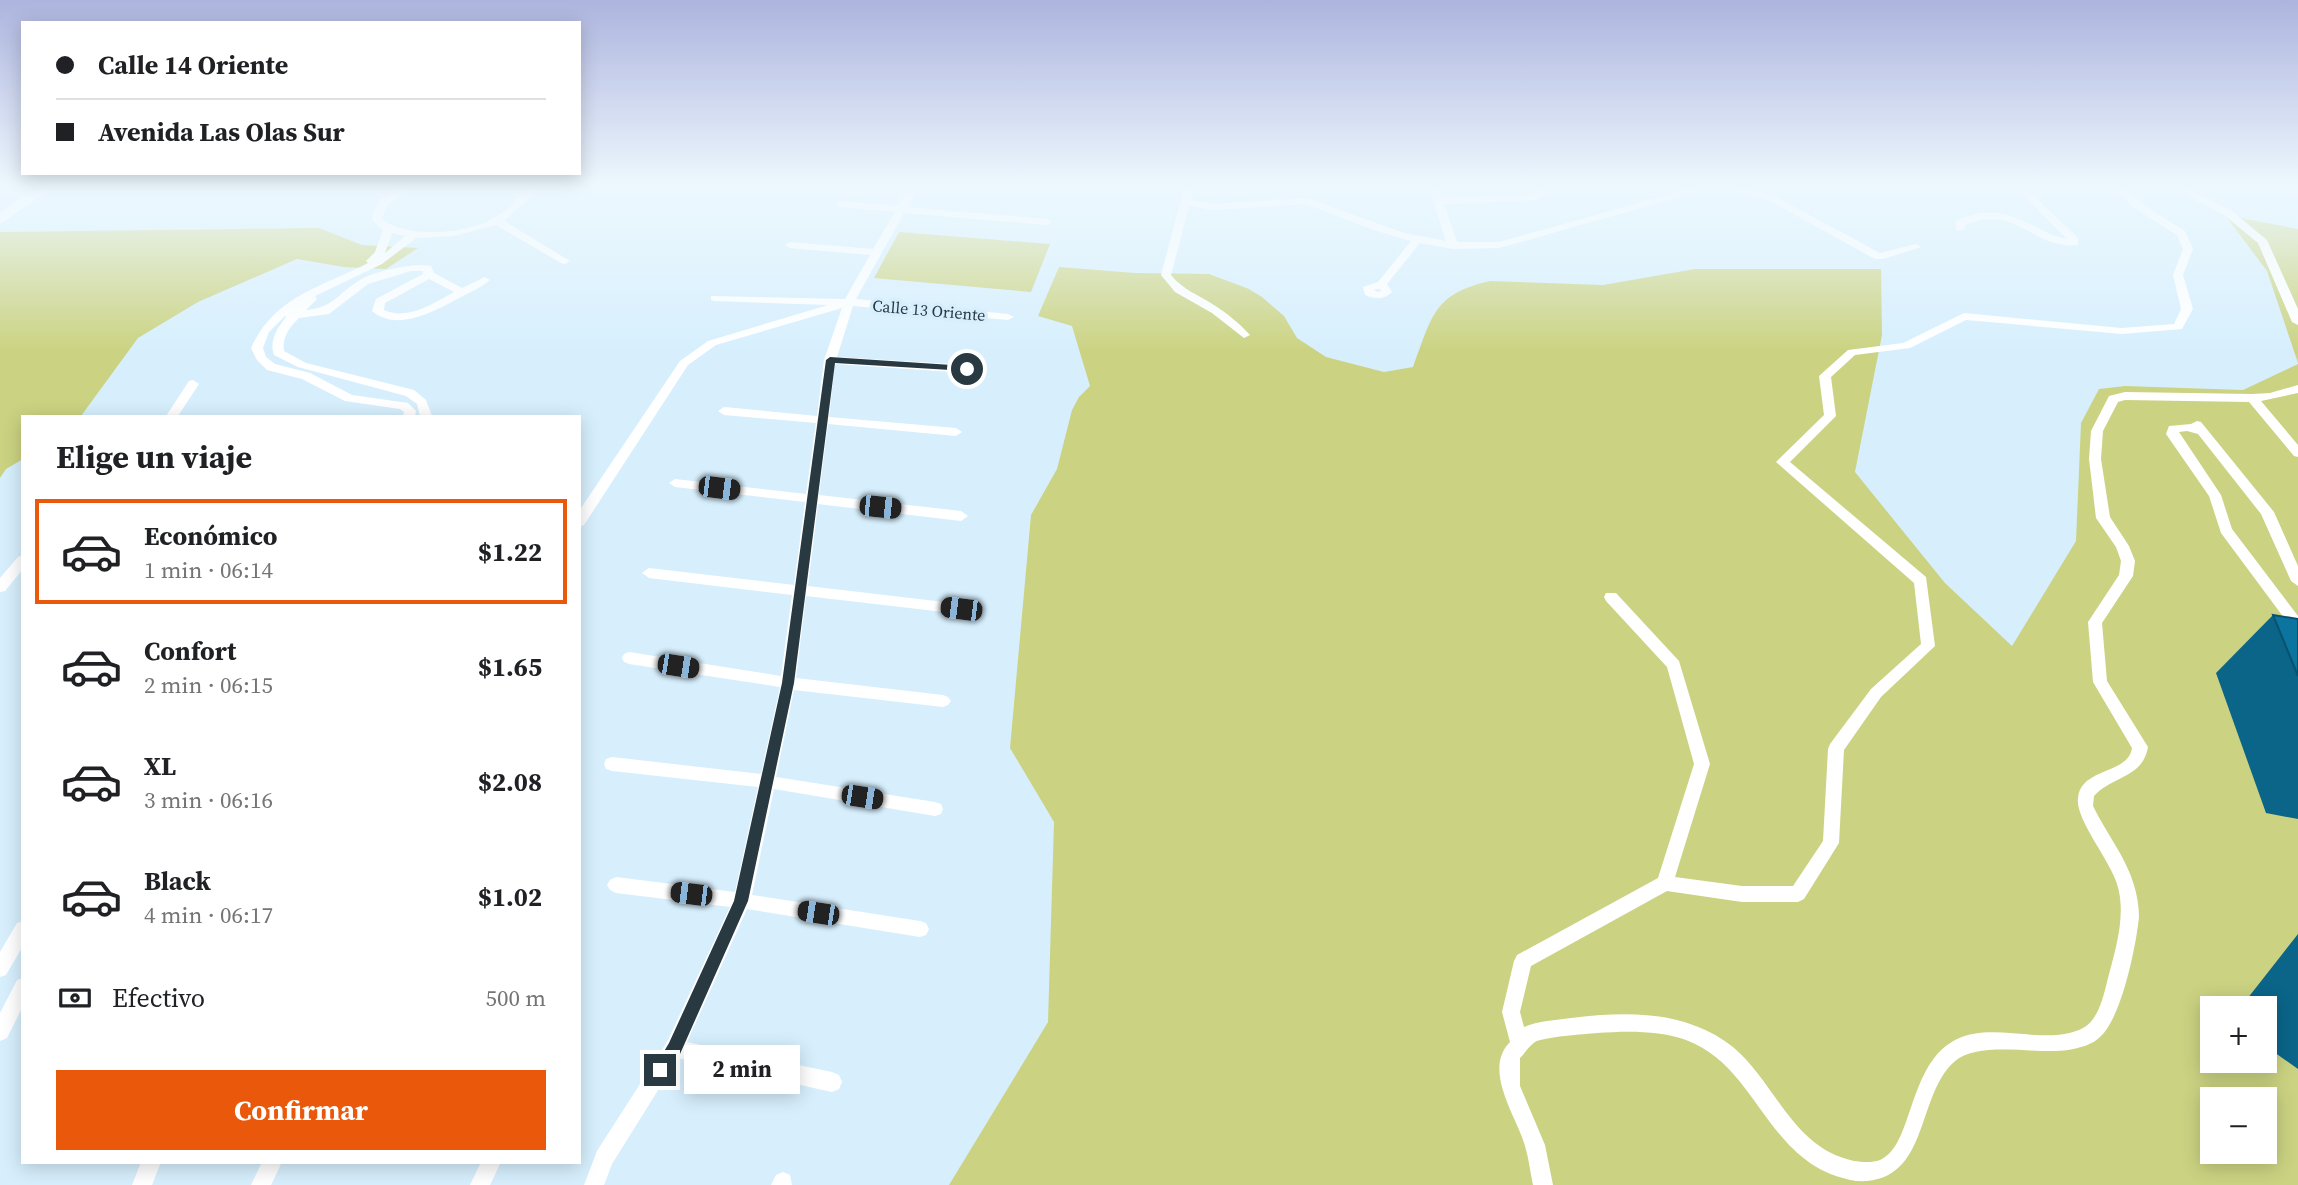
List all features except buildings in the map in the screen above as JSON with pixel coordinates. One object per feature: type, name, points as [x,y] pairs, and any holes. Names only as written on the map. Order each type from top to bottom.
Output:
[{"type":"street","points":[[364,269],[380,253],[384,240]]},
{"type":"street","points":[[406,240],[382,260],[275,315],[259,338],[257,348],[261,358],[271,367],[306,376],[349,397],[404,406],[410,411],[409,415]]},
{"type":"street","points":[[530,240],[565,261]]},
{"type":"street","points":[[594,1185],[604,1158],[674,1048],[741,901],[769,782],[788,683],[830,360],[849,303],[885,240]]},
{"type":"street","points":[[1176,240],[1166,275],[1177,290],[1205,304],[1244,335]]},
{"type":"street","points":[[1451,240],[1453,246]]},
{"type":"street","points":[[1381,285],[1416,241],[1453,246],[1499,245],[1516,240]]},
{"type":"street","points":[[1848,240],[1879,257],[1916,247]]},
{"type":"street","points":[[2054,240],[2074,243],[2074,240]]},
{"type":"street","points":[[1520,1045],[1511,1012],[1523,961],[1665,883],[1742,894],[1798,894],[1831,843],[1836,749],[1876,693],[1928,646],[1921,580],[1782,462],[1830,416],[1825,376],[1853,352],[1906,346],[1964,316],[2122,331],[2178,327],[2186,309],[2178,275],[2188,249],[2184,240]]},
{"type":"street","points":[[2261,240],[2298,322]]},
{"type":"street","points":[[790,245],[878,253]]},
{"type":"street","points":[[275,315],[296,316],[325,312],[356,286],[410,268],[427,268],[429,275],[460,291]]},
{"type":"street","points":[[429,275],[380,301],[378,311],[391,317],[412,316],[485,280]]},
{"type":"street","points":[[318,293],[279,336],[276,344],[278,353],[302,365],[410,393],[420,399],[426,415]]},
{"type":"street","name":"Calle 13 Oriente","points":[[715,298],[849,303],[1008,317]]},
{"type":"street","points":[[581,519],[671,381],[684,363],[697,352],[729,336],[849,303]]},
{"type":"street","points":[[830,360],[967,369]]},
{"type":"street","points":[[173,415],[193,384]]},
{"type":"street","points":[[1543,1185],[1535,1145],[1510,1086],[1511,1054],[1531,1033],[1620,1023],[1687,1031],[1712,1043],[1735,1062],[1785,1128],[1805,1147],[1839,1168],[1867,1173],[1890,1167],[1902,1151],[1927,1086],[1948,1053],[1964,1046],[1994,1041],[2043,1043],[2080,1038],[2096,1029],[2111,996],[2130,916],[2130,901],[2123,872],[2085,806],[2086,794],[2103,778],[2124,770],[2140,756],[2140,747],[2100,682],[2095,622],[2126,576],[2128,561],[2122,546],[2103,519],[2095,459],[2097,431],[2113,399],[2124,396],[2252,398],[2270,397],[2298,389]]},
{"type":"street","points":[[2252,398],[2298,453]]},
{"type":"street","points":[[724,411],[956,432]]},
{"type":"street","points":[[2192,419],[2267,513],[2298,581]]},
{"type":"street","points":[[2201,431],[2178,427],[2172,434],[2215,495],[2227,530],[2298,626]]},
{"type":"street","points":[[675,483],[961,516]]},
{"type":"street","points":[[0,587],[21,562]]},
{"type":"street","points":[[649,573],[961,609]]},
{"type":"street","points":[[1611,597],[1674,665],[1702,764],[1665,883]]},
{"type":"street","points":[[629,658],[788,683],[943,701]]},
{"type":"street","points":[[612,764],[769,782],[935,809]]},
{"type":"street","points":[[616,885],[920,929]]},
{"type":"street","points":[[0,969],[21,932]]},
{"type":"street","points":[[0,1032],[21,990]]},
{"type":"street","points":[[674,1048],[832,1082]]},
{"type":"street","points":[[142,1185],[150,1164]]},
{"type":"street","points":[[261,1185],[271,1164]]},
{"type":"street","points":[[480,1185],[490,1164]]},
{"type":"green space","points":[[0,240],[350,240],[362,245],[418,248],[386,269],[344,267],[297,259],[198,302],[138,338],[82,415],[21,415],[21,460],[6,469],[0,478]]},
{"type":"green space","points":[[894,240],[1003,240],[1050,244],[1031,292],[874,278]]},
{"type":"green space","points":[[2244,240],[2298,240],[2298,363],[2267,271]]},
{"type":"green space","points":[[1059,267],[1135,273],[1209,274],[1249,289],[1262,297],[1284,316],[1297,338],[1326,357],[1384,372],[1413,367],[1430,322],[1445,301],[1471,286],[1490,281],[1603,285],[1695,269],[1881,269],[1882,335],[1855,472],[1945,583],[2012,646],[2076,541],[2081,423],[2099,389],[2125,386],[2243,390],[2298,364],[2298,1185],[949,1185],[1048,1022],[1054,822],[1010,748],[1031,515],[1057,469],[1072,410],[1079,397],[1090,386],[1072,326],[1038,316]]},
{"type":"route","points":[[660,1070],[674,1048],[741,901],[769,782],[788,683],[830,360],[967,369]]}]
